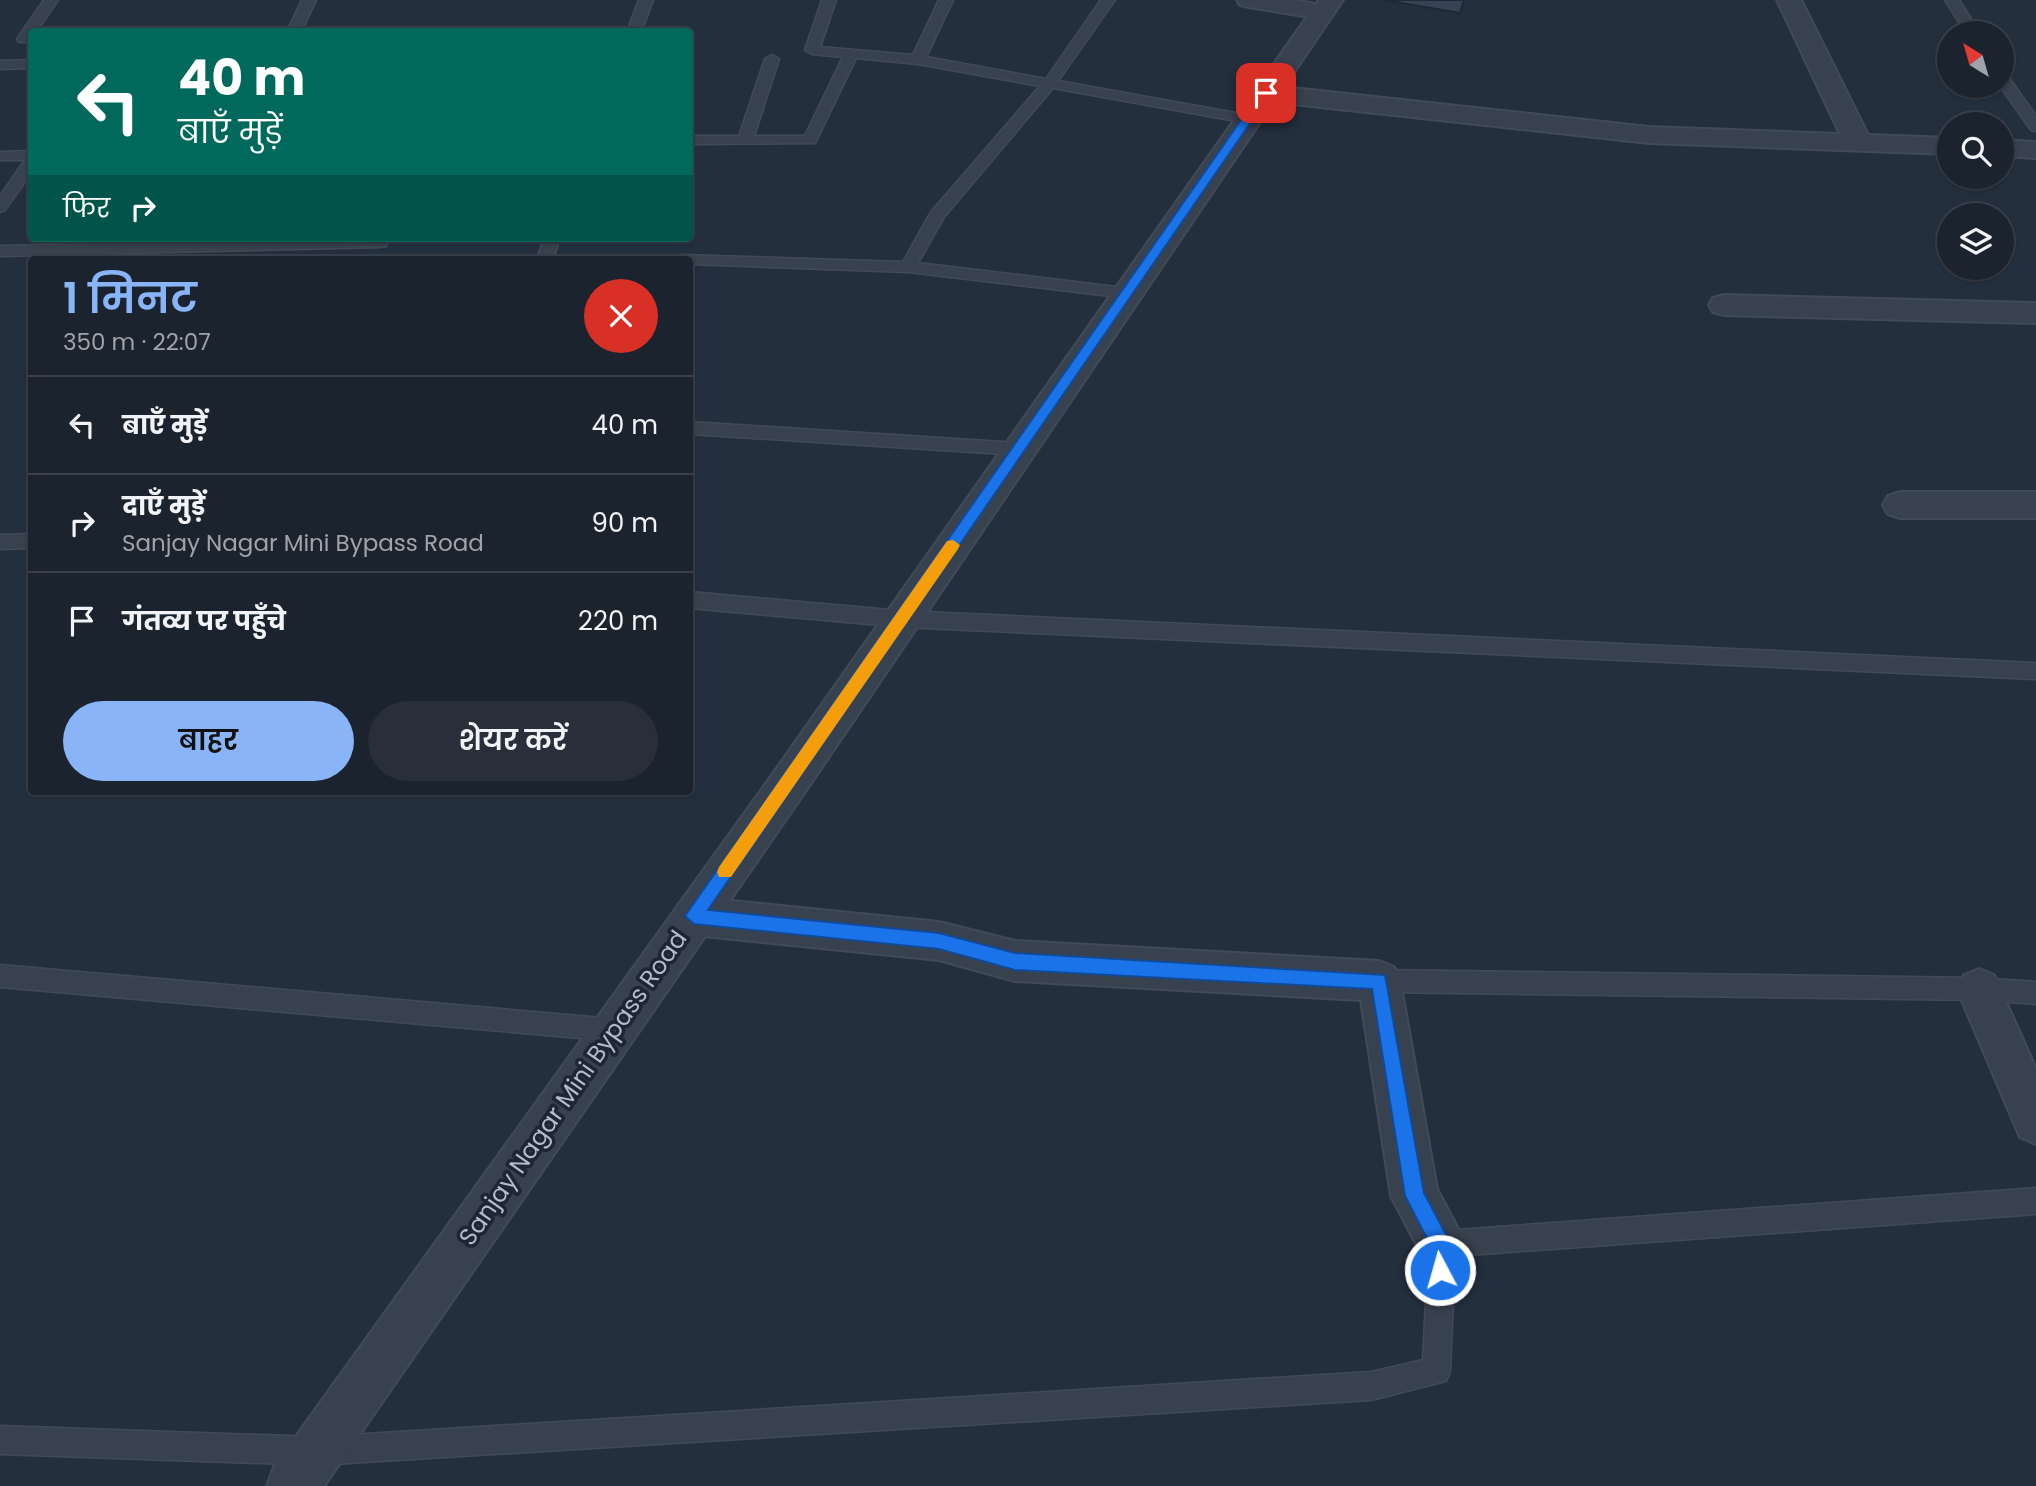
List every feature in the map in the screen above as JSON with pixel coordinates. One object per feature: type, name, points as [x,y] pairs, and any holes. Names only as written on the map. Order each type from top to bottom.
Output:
[{"type":"street","points":[[1249,0],[1326,6]]},
{"type":"street","points":[[1789,0],[1858,143]]},
{"type":"street","name":"Sanjay Nagar Mini Bypass Road","points":[[293,1486],[902,619],[1326,6]]},
{"type":"street","points":[[1257,106],[1649,135],[1937,146]]},
{"type":"street","points":[[2014,149],[2036,150]]},
{"type":"street","points":[[1724,305],[2036,313]]},
{"type":"street","points":[[1900,505],[2036,505]]},
{"type":"street","points":[[694,916],[939,941],[1015,961],[1379,981],[1415,1196],[1441,1244]]},
{"type":"street","points":[[1979,989],[2036,1121]]},
{"type":"lane","points":[[32,28],[51,0]]},
{"type":"lane","points":[[296,28],[309,0]]},
{"type":"lane","points":[[636,28],[646,0]]},
{"type":"lane","points":[[829,0],[812,50],[918,60],[1049,84],[1257,106]]},
{"type":"lane","points":[[918,60],[946,0]]},
{"type":"lane","points":[[908,267],[937,215],[1049,84],[1108,0]]},
{"type":"lane","points":[[1952,0],[1965,21]]},
{"type":"lane","points":[[24,39],[28,33]]},
{"type":"lane","points":[[693,140],[810,140],[851,54]]},
{"type":"lane","points":[[745,139],[772,59]]},
{"type":"lane","points":[[0,65],[28,64]]},
{"type":"lane","points":[[2014,95],[2036,127]]},
{"type":"lane","points":[[0,156],[28,155]]},
{"type":"lane","points":[[0,207],[28,166]]},
{"type":"lane","points":[[0,251],[380,242]]},
{"type":"lane","points":[[342,256],[349,243]]},
{"type":"lane","points":[[693,259],[908,267],[1127,293]]},
{"type":"lane","points":[[693,428],[1019,449]]},
{"type":"lane","points":[[0,542],[28,541]]},
{"type":"lane","points":[[693,600],[902,619],[2036,671]]},
{"type":"lane","points":[[0,976],[614,1030]]},
{"type":"lane","points":[[1379,981],[1979,989],[2036,993]]},
{"type":"lane","points":[[0,1440],[317,1451],[1371,1386],[1436,1371],[1441,1244],[2036,1200]]},
{"type":"building","points":[[1384,0],[1464,0],[1460,13]]},
{"type":"slow traffic","points":[[725,872],[953,545]]},
{"type":"route","points":[[1266,93],[694,916],[939,941],[1015,961],[1379,981],[1415,1196],[1441,1244],[1440,1270]]}]
